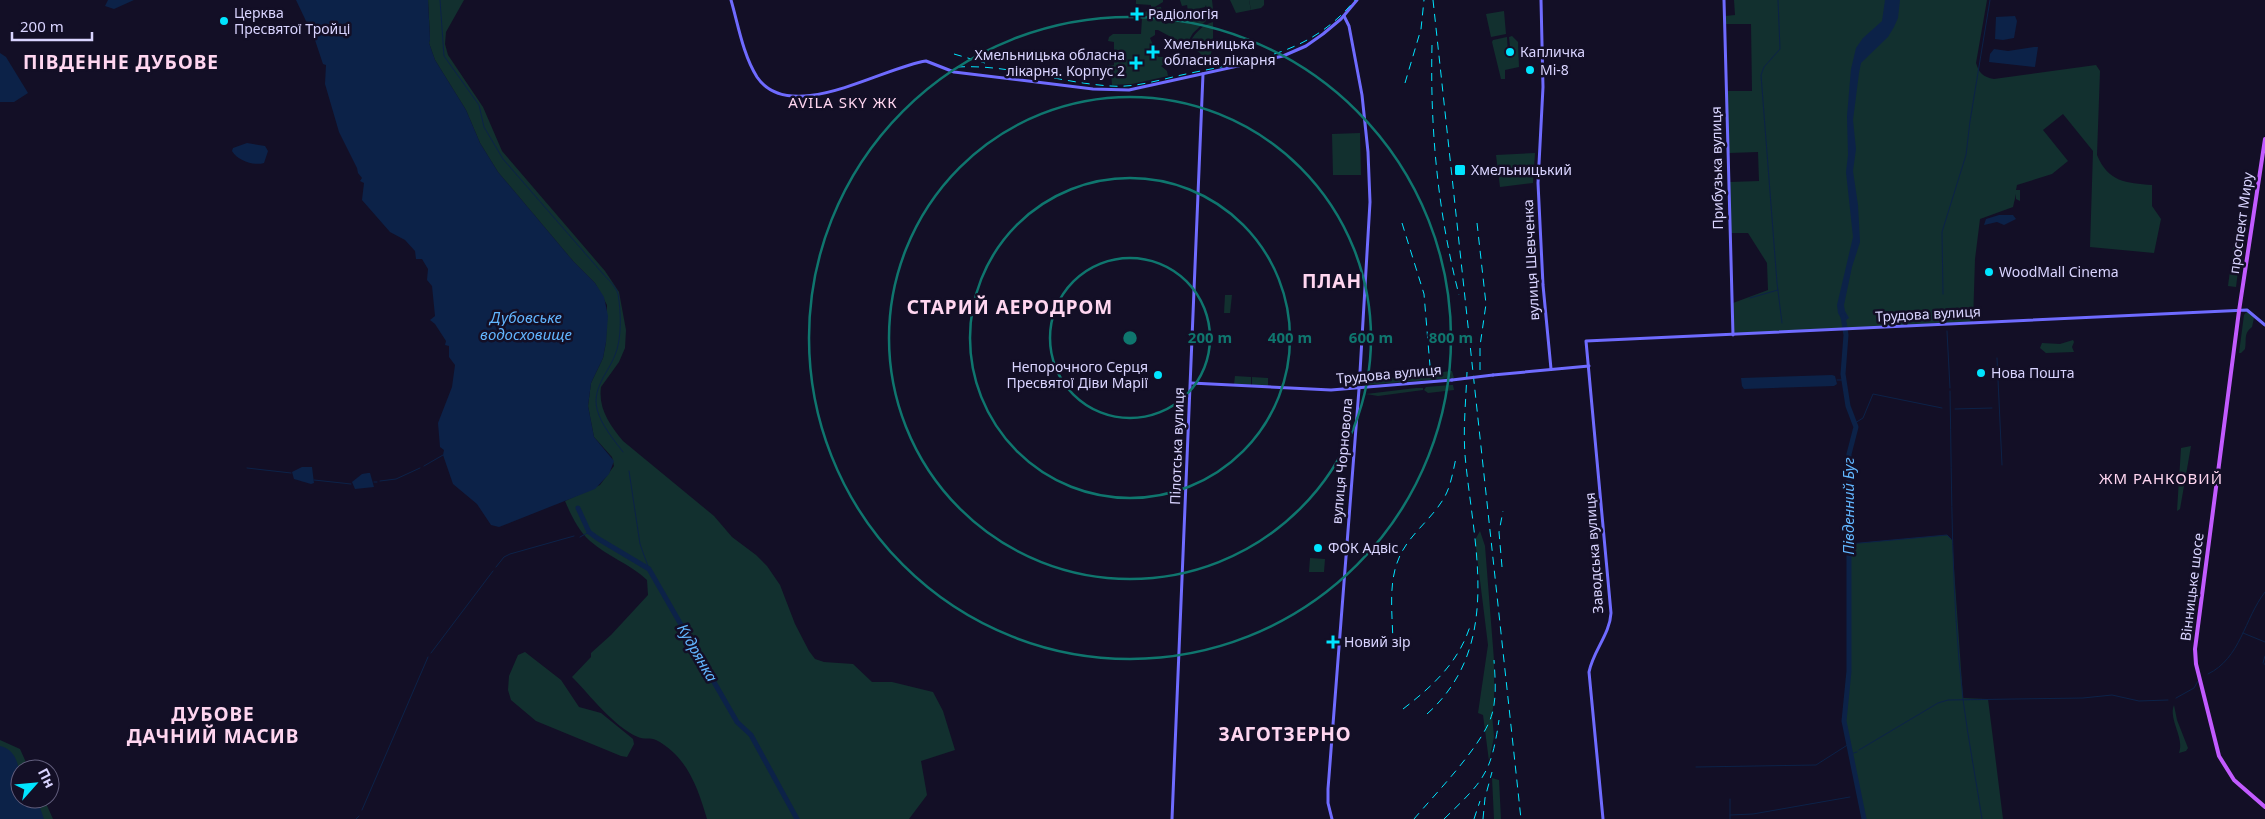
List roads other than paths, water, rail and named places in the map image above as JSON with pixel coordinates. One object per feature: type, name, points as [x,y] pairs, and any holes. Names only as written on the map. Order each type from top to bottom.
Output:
[{"type":"main road","name":"проспект Миру","points":[[2226,411],[2265,139]]},
{"type":"main road","name":"Вінницьке шосе","points":[[2226,411],[2195,654],[2219,756],[2234,780],[2265,807]]},
{"type":"street","points":[[731,0],[754,73],[762,84],[775,92],[795,97],[808,96],[845,87],[926,60],[954,72],[1114,91],[1137,88],[1283,56],[1306,46],[1344,16],[1358,0]]},
{"type":"street","name":"вулиця Шевченка","points":[[1541,0],[1542,87],[1538,192],[1543,285],[1551,370]]},
{"type":"street","name":"Прибузька вулиця","points":[[1724,0],[1732,335]]},
{"type":"street","name":"вулиця Чорновола","points":[[1332,819],[1328,803],[1328,789],[1359,389],[1369,217],[1368,152],[1360,86],[1349,26],[1344,16]]},
{"type":"street","name":"Пілотська вулиця","points":[[1172,819],[1203,74]]},
{"type":"street","name":"Трудова вулиця","points":[[1586,341],[2247,310],[2265,325]]},
{"type":"street","name":"Заводська вулиця","points":[[1586,341],[1611,613],[1610,623],[1590,664],[1589,672],[1603,819]]},
{"type":"street","name":"Трудова вулиця","points":[[1191,383],[1315,390],[1359,389],[1589,366]]},
{"type":"water","points":[[108,0],[134,0],[114,9],[105,6]]},
{"type":"water","name":"Дубовське водосховище","points":[[296,0],[428,0],[429,43],[435,60],[466,110],[480,143],[498,172],[573,261],[595,283],[604,297],[608,316],[606,342],[603,358],[591,383],[588,406],[594,437],[614,461],[609,474],[595,489],[499,527],[491,525],[477,504],[453,484],[443,455],[444,450],[440,447],[438,423],[452,387],[455,365],[449,357],[449,346],[445,345],[446,341],[435,324],[430,320],[435,316],[432,286],[427,280],[428,269],[422,259],[416,259],[415,251],[405,240],[390,232],[362,200],[364,183],[360,181],[362,178],[339,132],[325,84],[326,65],[323,64],[315,40]]},
{"type":"water","points":[[1885,0],[1900,0],[1898,18],[1888,37],[1861,63],[1859,73],[1853,120],[1856,149],[1853,171],[1858,205],[1860,242],[1852,267],[1844,305],[1849,318],[1843,322],[1838,313],[1837,305],[1853,237],[1846,172],[1848,155],[1847,116],[1851,69],[1856,48],[1863,38],[1882,21]]},
{"type":"water","points":[[2015,16],[2017,21],[2014,38],[1995,39],[1996,17]]},
{"type":"water","points":[[2038,47],[2035,67],[1989,62],[1990,54],[1994,49],[2008,51]]},
{"type":"water","points":[[0,53],[6,57],[28,93],[14,102],[0,102]]},
{"type":"water","points":[[37,56],[39,63],[28,66],[25,60]]},
{"type":"water","points":[[247,143],[265,146],[268,151],[264,163],[246,162],[238,158],[232,151],[233,148]]},
{"type":"water","points":[[1999,215],[2013,215],[2016,219],[2004,225],[1997,222],[1984,225],[1986,219]]},
{"type":"water","points":[[1835,376],[1837,384],[1834,386],[1744,389],[1741,378]]},
{"type":"water","points":[[302,467],[312,467],[314,483],[311,484],[294,479],[292,472]]},
{"type":"water","points":[[370,473],[374,487],[355,489],[352,482],[362,474]]},
{"type":"water","points":[[0,746],[13,754],[16,759],[10,759],[10,809],[40,809],[44,819],[0,819]]},
{"type":"waterway","points":[[440,0],[444,56],[479,105],[484,127],[503,159],[617,291],[620,317],[619,341],[612,362],[599,387],[596,401],[601,421],[623,452]]},
{"type":"waterway","points":[[1778,0],[1780,49],[1764,67],[1761,75],[1777,283],[1782,323]]},
{"type":"waterway","points":[[1943,294],[1942,232],[1966,155],[1990,0]]},
{"type":"waterway","points":[[1750,298],[1778,290]]},
{"type":"waterway","name":"Південний Буг","points":[[1843,316],[1846,335],[1843,374],[1848,406],[1856,427],[1849,454],[1849,671],[1844,721],[1864,819]]},
{"type":"waterway","points":[[1947,331],[1950,388]]},
{"type":"waterway","points":[[1997,358],[2002,465]]},
{"type":"waterway","name":"Південний Буг","points":[[1837,380],[1843,380]]},
{"type":"waterway","points":[[1950,391],[1956,622],[1963,699],[1982,819]]},
{"type":"waterway","points":[[1855,423],[1863,418],[1873,394],[1942,408]]},
{"type":"waterway","points":[[1955,409],[1992,408]]},
{"type":"waterway","points":[[424,466],[443,455]]},
{"type":"waterway","points":[[247,468],[291,473]]},
{"type":"waterway","points":[[380,481],[396,479],[420,468]]},
{"type":"waterway","points":[[629,471],[640,544],[649,569]]},
{"type":"waterway","points":[[314,480],[351,484]]},
{"type":"waterway","name":"Кудрянка","points":[[578,508],[589,532],[649,569],[737,722],[751,735],[797,819]]},
{"type":"waterway","points":[[580,537],[589,532]]},
{"type":"waterway","points":[[1849,544],[1947,535],[1951,539]]},
{"type":"waterway","points":[[496,567],[504,557],[510,554],[574,536]]},
{"type":"waterway","points":[[431,653],[493,571]]},
{"type":"waterway","points":[[2208,674],[2219,667],[2235,648],[2265,592]]},
{"type":"waterway","points":[[2243,633],[2265,642]]},
{"type":"waterway","points":[[2263,663],[2265,656]]},
{"type":"waterway","points":[[362,810],[428,657]]},
{"type":"waterway","points":[[2176,698],[2194,688],[2198,681]]},
{"type":"waterway","points":[[1859,750],[1938,703],[1948,700],[2083,698],[2112,695],[2139,701],[2168,700]]},
{"type":"waterway","points":[[1696,767],[1816,765],[1849,744]]},
{"type":"waterway","name":"Південний Буг","points":[[1851,754],[1857,752]]},
{"type":"waterway","points":[[1730,815],[1753,814],[1850,797]]},
{"type":"waterway","points":[[1730,799],[1730,819]]},
{"type":"waterway","points":[[356,819],[359,816]]},
{"type":"railway","points":[[957,67],[996,68],[1111,86],[1139,84],[1278,53],[1318,33],[1337,19],[1355,0]]},
{"type":"railway","points":[[1405,83],[1421,29],[1424,0]]},
{"type":"railway","points":[[1433,0],[1521,819]]},
{"type":"railway","points":[[1432,45],[1432,108],[1437,171],[1446,233],[1459,295]]},
{"type":"railway","points":[[954,54],[985,63]]},
{"type":"railway","points":[[1402,223],[1424,294],[1430,366]]},
{"type":"railway","points":[[1477,223],[1486,304],[1480,346],[1480,370]]},
{"type":"railway","points":[[1427,714],[1451,687],[1467,657],[1475,625],[1478,592],[1477,558],[1464,445],[1467,372]]},
{"type":"railway","points":[[1393,647],[1392,593],[1397,563],[1406,545],[1444,498],[1456,458]]},
{"type":"railway","points":[[1502,567],[1499,532],[1503,511]]},
{"type":"railway","points":[[1403,709],[1425,691],[1453,661],[1471,623]]},
{"type":"railway","points":[[1414,819],[1469,754],[1487,726],[1495,701],[1494,660]]},
{"type":"railway","points":[[1444,819],[1468,795],[1483,776],[1493,753],[1499,720]]},
{"type":"railway","points":[[1483,819],[1485,798],[1492,772]]},
{"type":"railway","points":[[1474,819],[1480,801]]},
{"type":"place","name":"Радіологія","points":[[1137,14]]},
{"type":"place","name":"Церква Пресвятої Тройці","points":[[224,21]]},
{"type":"place","name":"Хмельницька обласна лікарня","points":[[1153,52]]},
{"type":"place","name":"Капличка","points":[[1510,52]]},
{"type":"place","name":"Хмельницька обласна лікарня. Корпус 2","points":[[1136,63]]},
{"type":"place","name":"Mi-8","points":[[1530,70]]},
{"type":"place","name":"Хмельницький","points":[[1460,170]]},
{"type":"place","name":"WoodMall Cinema","points":[[1989,272]]},
{"type":"place","name":"Нова Пошта","points":[[1981,373]]},
{"type":"place","name":"Непорочного Серця Пресвятої Діви Марії","points":[[1158,375]]},
{"type":"place","name":"ФОК Адвіс","points":[[1318,548]]},
{"type":"place","name":"Новий зір","points":[[1333,642]]},
{"type":"district","name":"ПІВДЕННЕ ДУБОВЕ","points":[[121,62]]},
{"type":"district","name":"AVILA SKY ЖК","points":[[843,103]]},
{"type":"district","name":"ПЛАН","points":[[1332,281]]},
{"type":"district","name":"СТАРИЙ АЕРОДРОМ","points":[[1010,307]]},
{"type":"district","name":"ЖМ РАНКОВИЙ","points":[[2161,479]]},
{"type":"district","name":"ДУБОВЕ ДАЧНИЙ МАСИВ","points":[[213,725]]},
{"type":"district","name":"ЗАГОТЗЕРНО","points":[[1285,734]]}]
